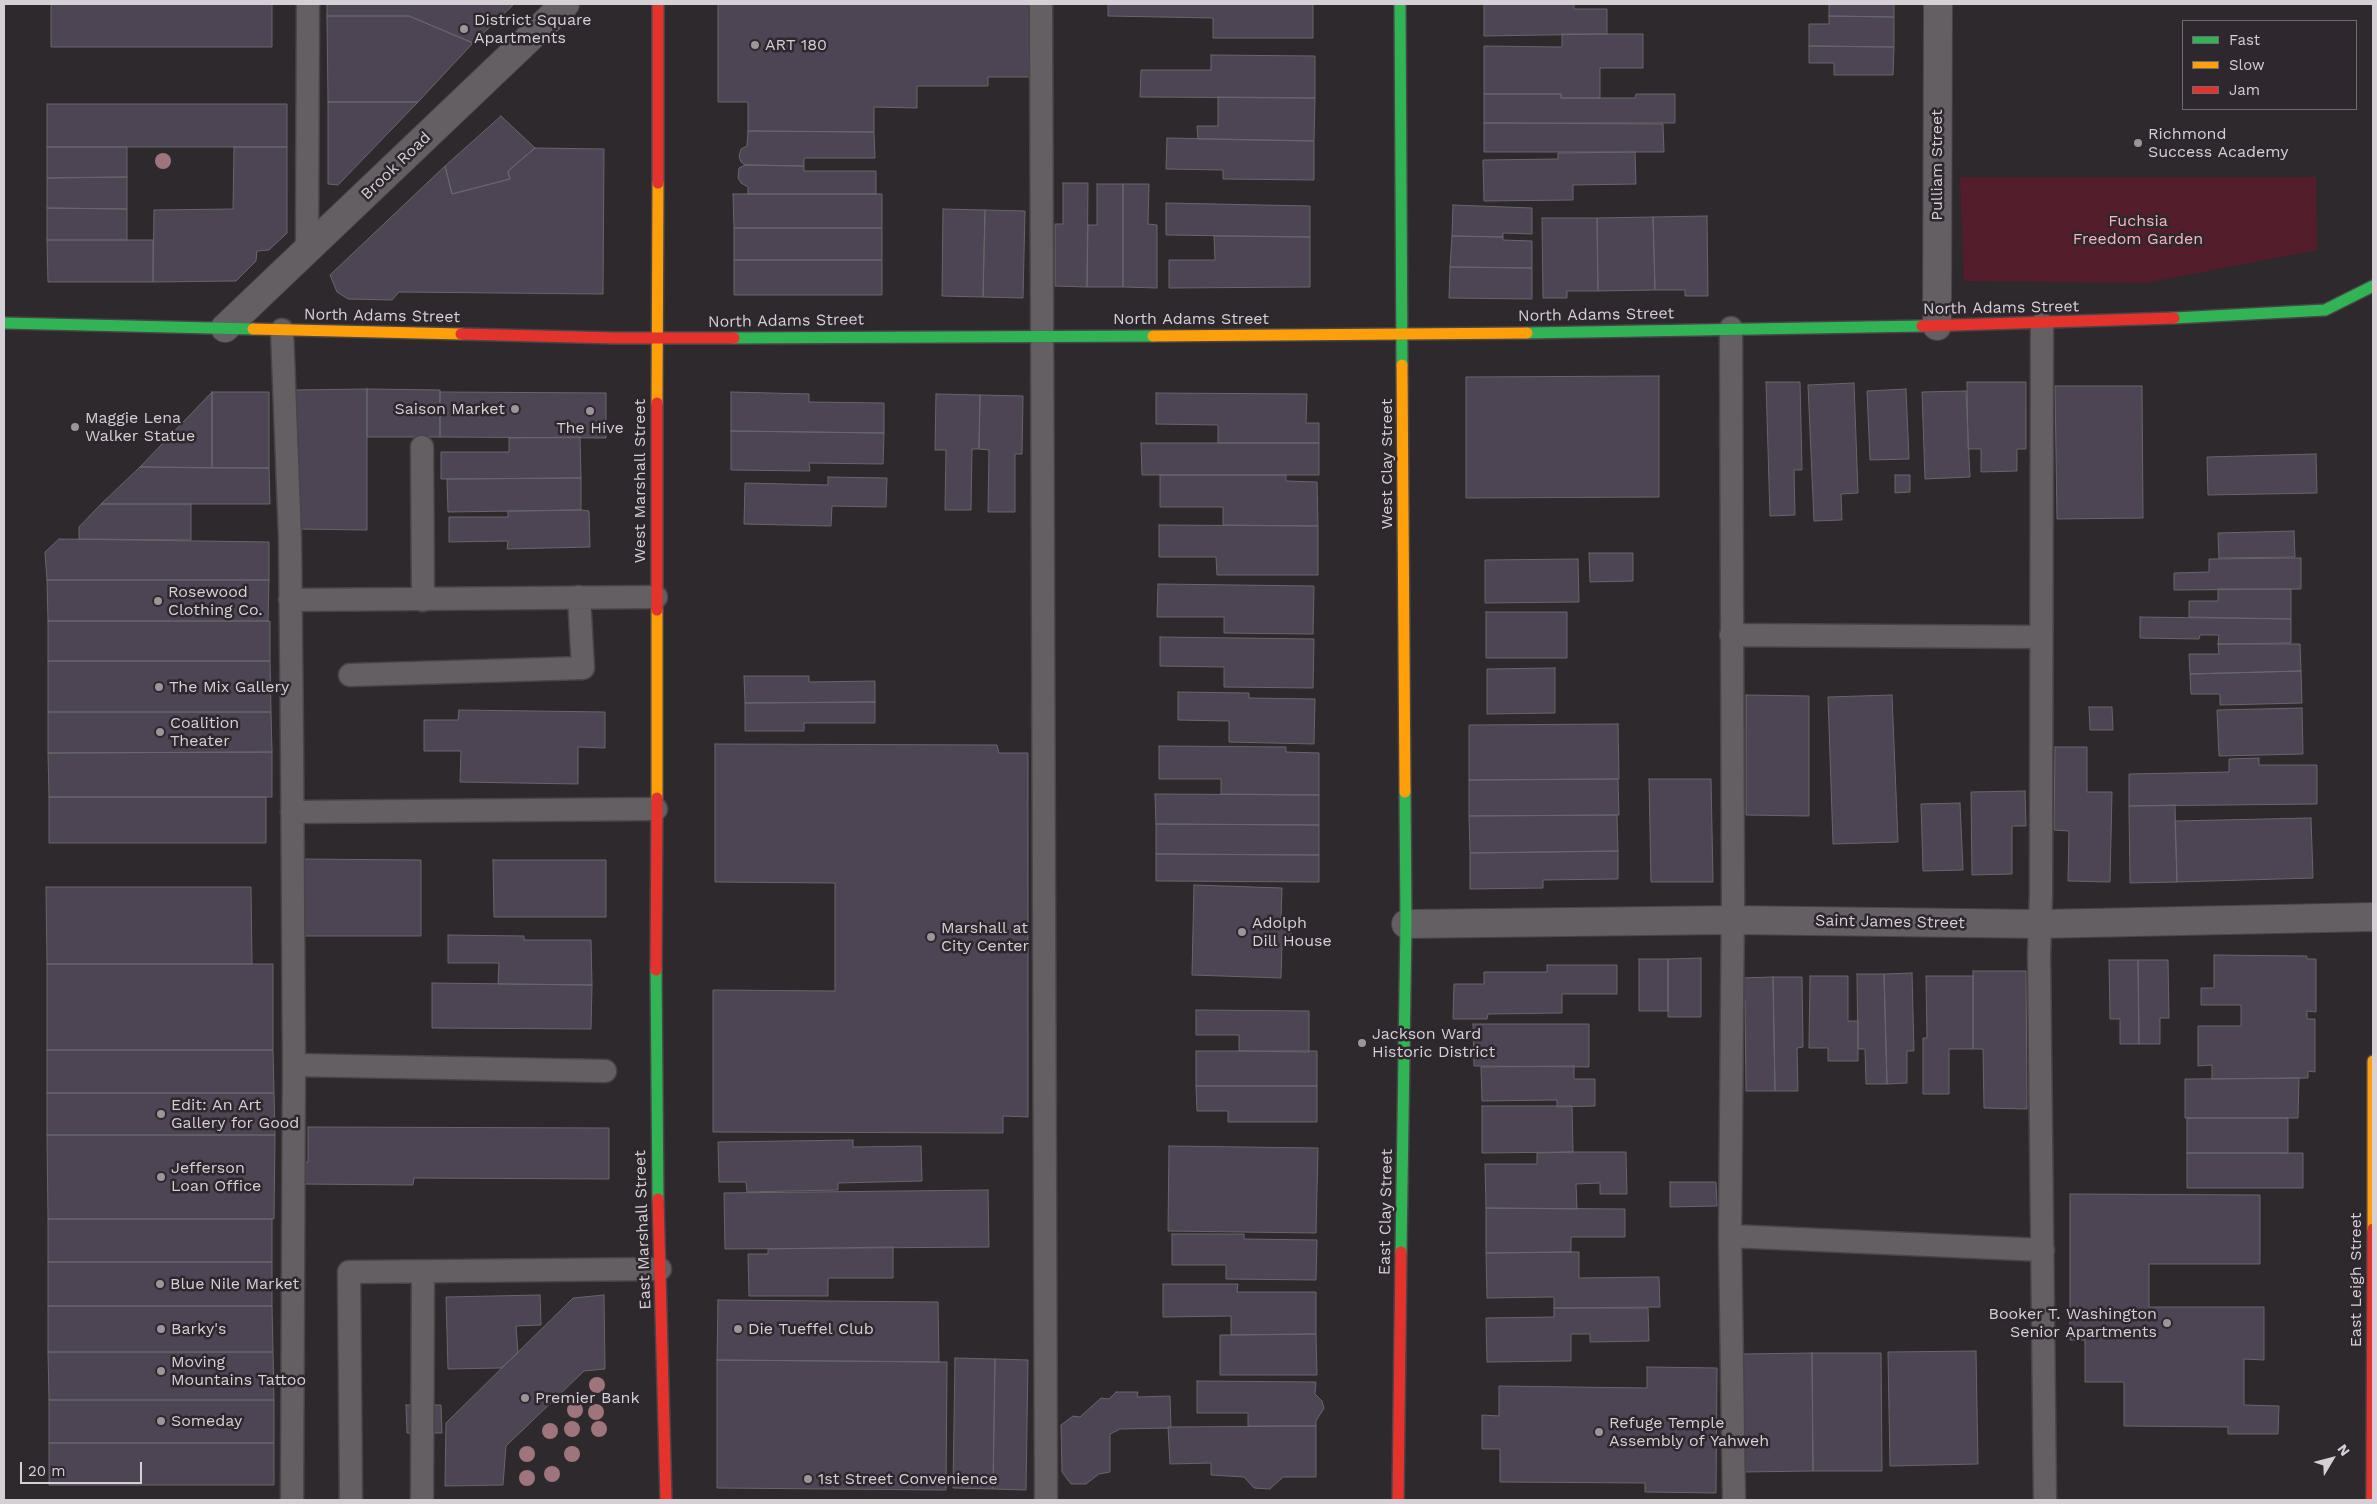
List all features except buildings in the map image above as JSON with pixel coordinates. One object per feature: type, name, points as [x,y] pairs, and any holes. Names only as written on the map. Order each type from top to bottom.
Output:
[{"type":"street","name":"Brook Road","points":[[225,328],[566,4]]},
{"type":"street","name":"West Marshall Street","points":[[656,958],[658,4]]},
{"type":"street","name":"West Clay Street","points":[[1400,4],[1406,924]]},
{"type":"street","name":"Pulliam Street","points":[[1937,326],[1938,4]]},
{"type":"street","name":"North Adams Street","points":[[4,324],[657,338],[1402,335],[2042,324],[2277,314],[2325,310],[2373,286]]},
{"type":"street","name":"Saint James Street","points":[[1406,924],[1731,920],[2040,924],[2373,918]]},
{"type":"street","name":"East Clay Street","points":[[1398,1500],[1406,924]]},
{"type":"street","name":"East Marshall Street","points":[[656,958],[656,1127],[666,1500]]},
{"type":"street","name":"East Leigh Street","points":[[2372,1500],[2373,1061]]},
{"type":"lane","points":[[307,251],[308,4]]},
{"type":"lane","points":[[1041,4],[1046,1500]]},
{"type":"lane","points":[[2042,324],[2040,924],[2038,955],[2045,1500]]},
{"type":"lane","points":[[1731,328],[1730,1236],[1734,1500]]},
{"type":"lane","points":[[282,330],[290,538],[294,1065],[292,1500]]},
{"type":"lane","points":[[422,447],[423,600]]},
{"type":"lane","points":[[350,675],[583,668],[579,597]]},
{"type":"lane","points":[[290,600],[656,597]]},
{"type":"lane","points":[[1731,635],[2041,637]]},
{"type":"lane","points":[[292,812],[656,809]]},
{"type":"lane","points":[[294,1065],[605,1071]]},
{"type":"lane","points":[[1730,1236],[2043,1250]]},
{"type":"lane","points":[[351,1500],[349,1272],[660,1269]]},
{"type":"lane","points":[[422,1500],[423,1272]]},
{"type":"green space","name":"Fuchsia Freedom Garden","points":[[1960,177],[2316,177],[2317,250],[2146,283],[1964,281]]},
{"type":"traffic: fast","points":[[1400,4],[1402,365]]},
{"type":"traffic: fast","points":[[2174,318],[2325,310],[2373,286]]},
{"type":"traffic: fast","points":[[4,323],[253,329]]},
{"type":"traffic: fast","points":[[1527,333],[1922,326]]},
{"type":"traffic: fast","points":[[734,338],[1153,336]]},
{"type":"traffic: fast","points":[[1401,1252],[1406,924],[1405,792]]},
{"type":"traffic: fast","points":[[656,970],[658,1199]]},
{"type":"traffic: slow","points":[[657,403],[658,183]]},
{"type":"traffic: slow","points":[[253,329],[461,334]]},
{"type":"traffic: slow","points":[[1153,336],[1527,333]]},
{"type":"traffic: slow","points":[[1402,365],[1405,792]]},
{"type":"traffic: slow","points":[[657,610],[657,798]]},
{"type":"traffic: slow","points":[[2373,1061],[2373,1229]]},
{"type":"traffic: jam","points":[[658,4],[658,183]]},
{"type":"traffic: jam","points":[[1922,326],[2174,318]]},
{"type":"traffic: jam","points":[[461,334],[615,338],[734,338]]},
{"type":"traffic: jam","points":[[657,403],[657,610]]},
{"type":"traffic: jam","points":[[656,970],[657,798]]},
{"type":"traffic: jam","points":[[658,1199],[666,1500]]},
{"type":"traffic: jam","points":[[2372,1500],[2373,1229]]},
{"type":"traffic: jam","points":[[1398,1500],[1401,1252]]},
{"type":"place","name":"District Square Apartments","points":[[464,29]]},
{"type":"place","name":"ART 180","points":[[755,45]]},
{"type":"place","name":"Richmond Success Academy","points":[[2138,143]]},
{"type":"place","name":"Saison Market","points":[[515,409]]},
{"type":"place","name":"The Hive","points":[[590,411]]},
{"type":"place","name":"Maggie Lena Walker Statue","points":[[75,427]]},
{"type":"place","name":"Rosewood Clothing Co.","points":[[158,601]]},
{"type":"place","name":"The Mix Gallery","points":[[159,687]]},
{"type":"place","name":"Coalition Theater","points":[[160,732]]},
{"type":"place","name":"Adolph Dill House","points":[[1242,932]]},
{"type":"place","name":"Marshall at City Center","points":[[931,937]]},
{"type":"place","name":"Jackson Ward Historic District","points":[[1362,1043]]},
{"type":"place","name":"Edit: An Art Gallery for Good","points":[[161,1114]]},
{"type":"place","name":"Jefferson Loan Office","points":[[161,1177]]},
{"type":"place","name":"Blue Nile Market","points":[[160,1284]]},
{"type":"place","name":"Booker T. Washington Senior Apartments","points":[[2167,1323]]},
{"type":"place","name":"Barky's","points":[[161,1329]]},
{"type":"place","name":"Die Tueffel Club","points":[[738,1329]]},
{"type":"place","name":"Moving Mountains Tattoo","points":[[161,1371]]},
{"type":"place","name":"Premier Bank","points":[[525,1398]]},
{"type":"place","name":"Someday","points":[[161,1421]]},
{"type":"place","name":"Refuge Temple Assembly of Yahweh","points":[[1599,1432]]},
{"type":"place","name":"1st Street Convenience","points":[[808,1479]]}]
